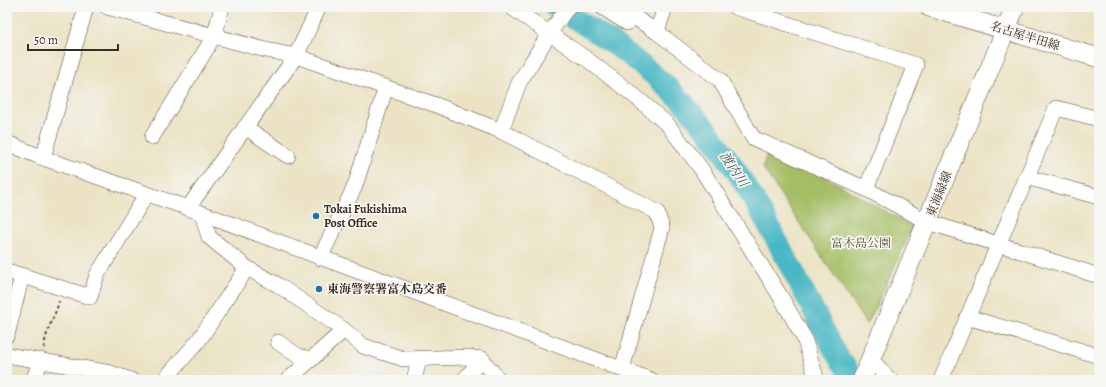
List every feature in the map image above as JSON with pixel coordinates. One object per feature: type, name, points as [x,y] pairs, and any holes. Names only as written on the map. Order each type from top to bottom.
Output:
[{"type":"main road","name":"東海緑線","points":[[866,370],[1016,7]]},
{"type":"main road","name":"名古屋半田線","points":[[938,8],[1099,58]]},
{"type":"street","points":[[43,158],[86,7]]},
{"type":"street","points":[[107,7],[266,50],[296,56],[386,87],[501,131],[657,212],[662,228],[622,369]]},
{"type":"street","points":[[152,137],[214,35],[222,7]]},
{"type":"street","points":[[188,208],[296,56],[318,9],[317,7]]},
{"type":"street","points":[[511,7],[552,31],[668,125],[702,170],[782,299],[804,338],[817,380]]},
{"type":"street","points":[[501,131],[519,83],[568,7]]},
{"type":"street","points":[[602,7],[633,27],[639,19]]},
{"type":"street","points":[[620,7],[657,32],[720,80],[753,138],[866,188],[928,222],[1099,276]]},
{"type":"street","points":[[657,32],[665,7]]},
{"type":"street","points":[[735,7],[916,66],[866,188]]},
{"type":"street","points":[[320,258],[355,186],[386,87]]},
{"type":"street","points":[[941,380],[1056,108],[1099,119]]},
{"type":"street","points":[[245,127],[288,156]]},
{"type":"street","points":[[7,143],[43,158],[146,195],[188,208],[651,380]]},
{"type":"street","points":[[1026,177],[1099,198]]},
{"type":"street","points":[[7,271],[90,298],[97,275],[146,195]]},
{"type":"street","points":[[202,214],[209,237],[248,268],[278,285],[344,330],[362,346],[404,359],[467,357],[482,359],[499,380]]},
{"type":"street","points":[[164,380],[199,340],[248,268]]},
{"type":"street","points":[[7,334],[22,276]]},
{"type":"street","points":[[967,317],[1099,356]]},
{"type":"street","points":[[296,378],[312,359],[344,330]]},
{"type":"street","points":[[278,342],[298,356],[312,359]]},
{"type":"street","points":[[7,355],[111,373],[131,380]]},
{"type":"street","points":[[414,380],[420,359]]},
{"type":"street","points":[[464,380],[482,359]]},
{"type":"street","points":[[33,380],[42,360]]},
{"type":"street","points":[[866,370],[890,380]]},
{"type":"path","points":[[42,360],[48,327],[56,312],[62,288]]},
{"type":"green space","name":"富木島公園","points":[[769,145],[913,227],[867,325],[763,168]]},
{"type":"waterway","name":"渡内川","points":[[555,7],[611,42],[638,62],[664,84],[692,112],[717,143],[740,176],[780,247],[836,353],[855,380]]},
{"type":"place","name":"Tokai Fukishima Post Office","points":[[316,216]]},
{"type":"place","name":"東海警察署富木島交番","points":[[319,289]]}]
